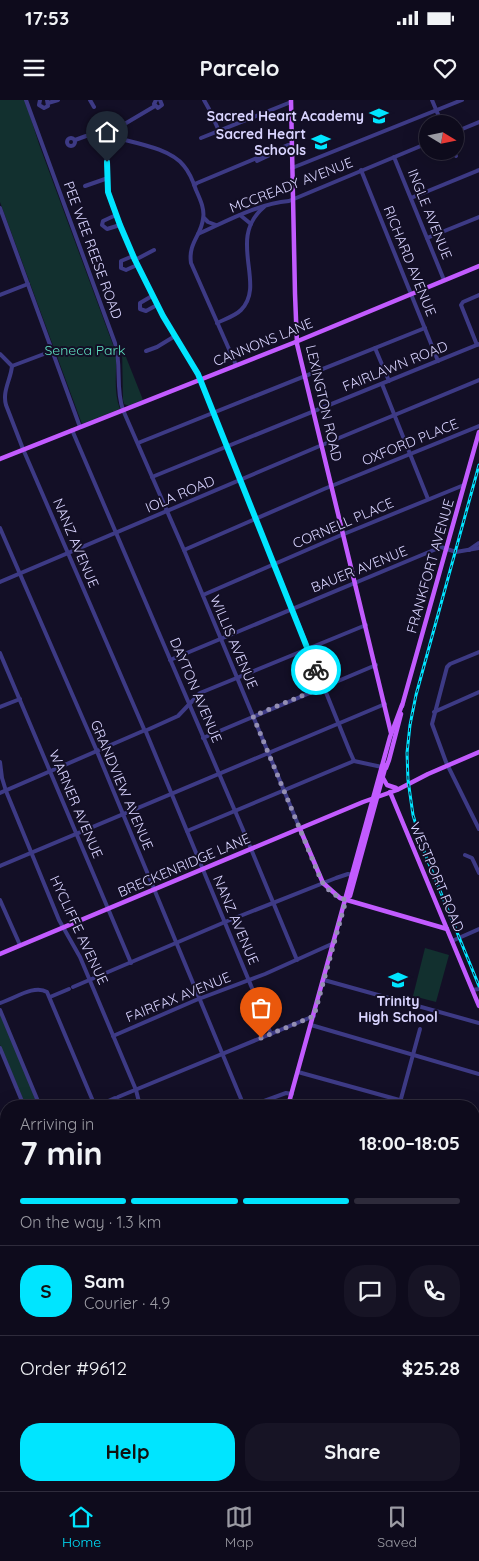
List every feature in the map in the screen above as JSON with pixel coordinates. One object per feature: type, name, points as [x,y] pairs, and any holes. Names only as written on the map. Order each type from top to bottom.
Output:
[{"type":"main road","name":"LEXINGTON ROAD","points":[[291,101],[297,340],[394,735],[384,767]]},
{"type":"main road","name":"CANNONS LANE","points":[[0,459],[479,266]]},
{"type":"main road","name":"FRANKFORT AVENUE","points":[[384,767],[394,742],[402,705],[479,432]]},
{"type":"main road","name":"LEXINGTON ROAD","points":[[386,704],[392,731]]},
{"type":"main road","name":"FRANKFORT AVENUE","points":[[392,731],[402,705]]},
{"type":"main road","points":[[390,716],[393,717],[398,714]]},
{"type":"main road","name":"BRECKENRIDGE LANE","points":[[0,954],[376,798],[479,752]]},
{"type":"main road","points":[[290,1100],[346,900],[346,894],[383,778],[384,767]]},
{"type":"main road","points":[[346,900],[350,896],[384,767]]},
{"type":"main road","points":[[383,778],[387,785],[394,790]]},
{"type":"main road","name":"WESTPORT ROAD","points":[[394,790],[398,811],[479,1006]]},
{"type":"main road","name":"WILLIS AVENUE","points":[[300,828],[323,883],[340,898],[346,900]]},
{"type":"main road","points":[[346,900],[446,928]]},
{"type":"street","name":"PEE WEE REESE ROAD","points":[[26,100],[116,342],[120,362],[119,394],[123,410]]},
{"type":"street","points":[[40,100],[39,105],[42,108],[47,107],[48,101],[58,100]]},
{"type":"street","points":[[90,100],[94,107]]},
{"type":"street","points":[[75,140],[120,128],[154,106],[158,100],[162,102],[158,108],[154,106]]},
{"type":"street","points":[[204,100],[219,131]]},
{"type":"street","points":[[432,100],[438,115]]},
{"type":"street","points":[[292,168],[462,100]]},
{"type":"street","points":[[201,138],[291,101]]},
{"type":"street","points":[[464,128],[479,122]]},
{"type":"street","points":[[120,128],[121,140]]},
{"type":"street","points":[[103,134],[162,151],[175,158],[185,167],[202,204],[204,218],[191,250],[191,263],[236,365]]},
{"type":"street","points":[[103,134],[107,162],[108,192],[120,225],[152,296],[194,366],[354,761]]},
{"type":"street","points":[[194,185],[288,145],[292,145]]},
{"type":"street","name":"MCCREADY AVENUE","points":[[197,235],[240,215],[293,199],[419,147]]},
{"type":"street","name":"INGLE AVENUE","points":[[394,157],[444,280]]},
{"type":"street","name":"RICHARD AVENUE","points":[[361,170],[438,361]]},
{"type":"street","points":[[411,198],[479,170]]},
{"type":"street","points":[[84,186],[108,178]]},
{"type":"street","points":[[217,322],[240,312],[249,299],[251,288],[246,249],[247,235],[256,215],[265,206]]},
{"type":"street","points":[[0,208],[80,427]]},
{"type":"street","points":[[116,215],[105,219],[102,225],[108,229],[120,225]]},
{"type":"street","points":[[240,215],[251,224]]},
{"type":"street","points":[[427,238],[479,217]]},
{"type":"street","name":"MCCREADY AVENUE","points":[[204,218],[212,224],[218,225]]},
{"type":"street","points":[[135,260],[154,250]]},
{"type":"street","points":[[0,296],[28,284]]},
{"type":"street","points":[[478,344],[461,305],[463,302],[479,295]]},
{"type":"street","points":[[152,296],[140,302],[140,309],[146,310],[157,305]]},
{"type":"street","points":[[138,443],[425,328]]},
{"type":"street","points":[[146,351],[157,347],[175,336]]},
{"type":"street","name":"FAIRLAWN ROAD","points":[[152,477],[478,344]]},
{"type":"street","points":[[375,348],[389,381]]},
{"type":"street","points":[[12,366],[52,351]]},
{"type":"street","points":[[0,354],[12,366],[12,373],[2,399]]},
{"type":"street","name":"IOLA ROAD","points":[[0,582],[479,380]]},
{"type":"street","points":[[382,384],[428,499]]},
{"type":"street","name":"NANZ AVENUE","points":[[2,399],[145,730],[271,1034]]},
{"type":"street","name":"WILLIS AVENUE","points":[[123,410],[184,550],[300,828]]},
{"type":"street","name":"OXFORD PLACE","points":[[184,550],[332,486],[479,426]]},
{"type":"street","name":"DAYTON AVENUE","points":[[72,430],[298,960]]},
{"type":"street","name":"CORNELL PLACE","points":[[203,595],[464,485]]},
{"type":"street","name":"GRANDVIEW AVENUE","points":[[0,528],[97,752],[242,1100]]},
{"type":"street","points":[[469,550],[479,543]]},
{"type":"street","name":"BAUER AVENUE","points":[[170,660],[441,547],[459,552],[479,548]]},
{"type":"street","points":[[0,793],[178,716],[200,693],[366,625]]},
{"type":"street","points":[[479,652],[448,666],[434,712],[432,727],[479,829]]},
{"type":"street","name":"WARNER AVENUE","points":[[0,653],[131,963]]},
{"type":"street","points":[[203,738],[376,665]]},
{"type":"street","points":[[434,712],[479,692]]},
{"type":"street","points":[[0,707],[20,699]]},
{"type":"street","points":[[437,702],[442,708]]},
{"type":"street","points":[[0,866],[386,704]]},
{"type":"street","points":[[187,832],[354,761],[384,767]]},
{"type":"street","name":"HYCLIFFE AVENUE","points":[[0,762],[6,791],[59,920],[75,945],[138,1100]]},
{"type":"street","points":[[465,855],[472,858],[479,872]]},
{"type":"street","points":[[50,997],[225,922],[323,883],[348,874],[352,875]]},
{"type":"street","points":[[0,900],[20,945]]},
{"type":"street","points":[[452,941],[479,929]]},
{"type":"street","name":"FAIRFAX AVENUE","points":[[113,1036],[298,960],[334,943]]},
{"type":"street","points":[[324,980],[479,1023]]},
{"type":"street","points":[[0,1003],[18,997],[30,990],[40,989],[47,992],[93,1100]]},
{"type":"street","points":[[472,990],[479,989]]},
{"type":"street","points":[[0,1010],[38,1100]]},
{"type":"street","points":[[111,1100],[314,1016]]},
{"type":"street","points":[[311,1026],[479,1074]]},
{"type":"street","points":[[401,1100],[420,1029]]},
{"type":"street","points":[[0,1048],[22,1100]]},
{"type":"street","points":[[298,1072],[397,1100]]},
{"type":"street","points":[[267,1100],[286,1093],[292,1094]]},
{"type":"green space","name":"Seneca Park","points":[[0,100],[25,100],[39,144],[116,353],[116,389],[120,409],[82,424],[0,202]]},
{"type":"green space","points":[[122,347],[143,400],[129,406],[124,404],[123,400]]},
{"type":"green space","points":[[425,948],[449,955],[436,1002],[413,996]]},
{"type":"green space","points":[[0,1014],[36,1100],[23,1100],[0,1045]]},
{"type":"railway","points":[[479,465],[416,695],[407,753],[408,780],[413,815],[425,854],[479,986]]},
{"type":"way so far","points":[[261,1038],[314,1016],[346,900],[329,890],[321,880],[253,716],[323,687],[316,670]]},
{"type":"place","name":"Sacred Heart Academy","points":[[379,116]]},
{"type":"place","name":"Sacred Heart Schools","points":[[321,142]]},
{"type":"place","name":"Trinity High School","points":[[398,980]]},
{"type":"route","points":[[107,162],[108,192],[120,225],[163,316],[198,374],[316,670]]}]
